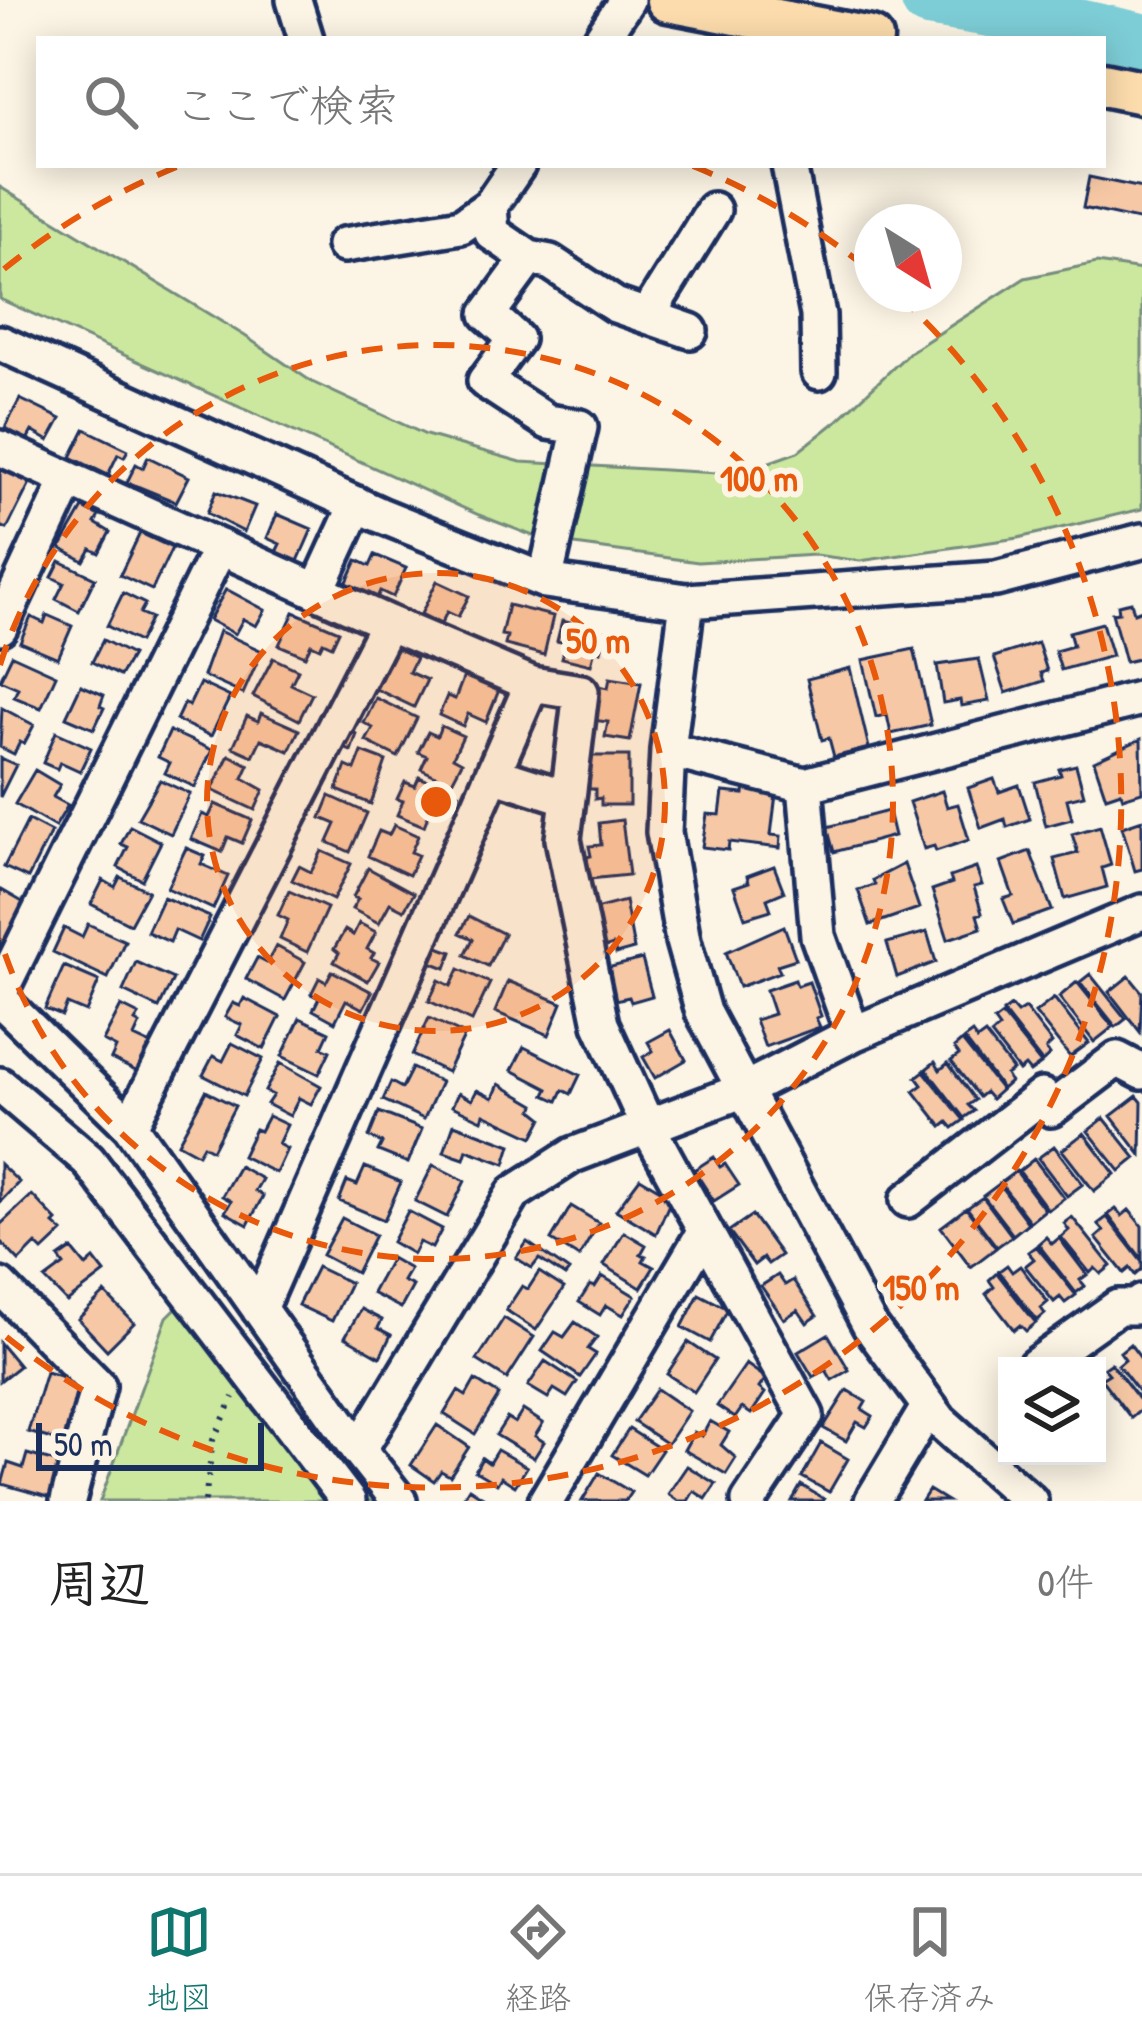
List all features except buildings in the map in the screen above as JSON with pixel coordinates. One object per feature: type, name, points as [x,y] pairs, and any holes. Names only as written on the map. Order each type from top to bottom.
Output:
[{"type":"main road","points":[[668,0],[800,32],[841,36]]},
{"type":"main road","points":[[1106,85],[1142,92]]},
{"type":"street","points":[[294,0],[305,36]]},
{"type":"street","points":[[604,36],[627,0]]},
{"type":"street","points":[[344,245],[461,226],[490,206],[516,168]]},
{"type":"street","points":[[790,168],[818,315],[819,372]]},
{"type":"street","points":[[490,206],[492,233],[529,258],[550,262],[615,305],[690,331]]},
{"type":"street","points":[[647,316],[712,210]]},
{"type":"street","points":[[529,258],[488,314],[516,339],[485,381],[548,422],[580,427],[545,581]]},
{"type":"street","points":[[0,343],[357,504],[545,581],[688,601],[996,578],[1142,541]]},
{"type":"street","points":[[0,448],[532,684],[580,692],[563,839],[601,1024],[648,1126],[806,1415],[749,1501]]},
{"type":"street","points":[[0,628],[69,479]]},
{"type":"street","points":[[317,591],[357,504]]},
{"type":"street","points":[[220,548],[0,996],[130,1126],[399,1501]]},
{"type":"street","points":[[688,601],[668,750],[664,832],[682,941],[703,1012],[870,1325],[940,1421],[1030,1501]]},
{"type":"street","points":[[130,1126],[388,623]]},
{"type":"street","points":[[259,1309],[532,684]]},
{"type":"street","points":[[668,750],[806,785],[1142,698]]},
{"type":"street","points":[[493,774],[568,799]]},
{"type":"street","points":[[806,785],[818,936],[853,1034]]},
{"type":"street","points":[[359,1450],[514,1193],[573,1155],[744,1090],[853,1034],[1142,912]]},
{"type":"street","points":[[908,1200],[1042,1096],[1051,1109],[1117,1059],[1142,1072]]},
{"type":"street","points":[[0,1085],[88,1160],[348,1501]]},
{"type":"street","points":[[546,1501],[705,1231]]},
{"type":"street","points":[[0,1286],[98,1386],[68,1501]]},
{"type":"street","points":[[1047,1357],[1118,1306],[1135,1307],[1142,1302]]},
{"type":"street","points":[[872,1501],[929,1406]]},
{"type":"path","points":[[205,1501],[213,1439],[249,1375]]},
{"type":"green space","points":[[0,187],[312,382],[426,435],[521,462],[736,474],[798,452],[910,352],[1025,278],[1097,263],[1142,270],[1142,509],[1018,538],[860,561],[815,555],[698,562],[546,541],[0,299]]},
{"type":"green space","points":[[201,1283],[375,1501],[100,1501],[167,1317]]},
{"type":"waterway","points":[[928,0],[1142,40]]}]
